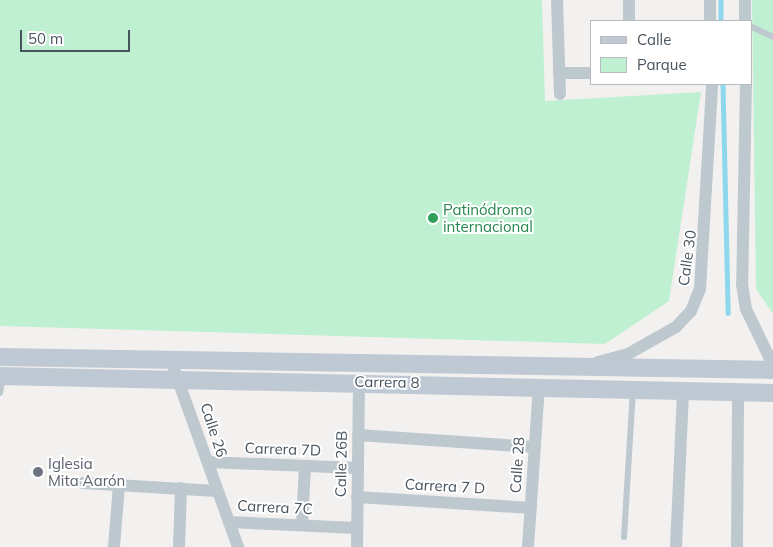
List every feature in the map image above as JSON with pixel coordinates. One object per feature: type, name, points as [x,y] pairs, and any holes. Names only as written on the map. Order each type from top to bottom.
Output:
[{"type":"main road","name":"Carrera 8","points":[[0,357],[170,358],[773,370]]},
{"type":"main road","name":"Carrera 8","points":[[1,381],[180,378],[773,392]]},
{"type":"street","points":[[558,0],[560,94]]},
{"type":"street","points":[[628,0],[629,20]]},
{"type":"street","points":[[710,0],[710,20]]},
{"type":"street","points":[[745,0],[745,20]]},
{"type":"street","points":[[559,73],[590,73]]},
{"type":"street","name":"Calle 30","points":[[583,365],[645,346],[691,312],[700,290],[707,224],[712,85]]},
{"type":"street","points":[[746,85],[742,284],[746,308],[773,365]]},
{"type":"street","name":"Calle 26","points":[[170,358],[180,378],[216,490],[238,547]]},
{"type":"street","name":"Calle 26B","points":[[358,547],[359,382]]},
{"type":"street","name":"Calle 28","points":[[528,547],[540,386]]},
{"type":"street","points":[[676,547],[683,390]]},
{"type":"street","points":[[737,547],[738,392]]},
{"type":"street","points":[[358,435],[535,447]]},
{"type":"street","name":"Carrera 7D","points":[[208,462],[357,468]]},
{"type":"street","points":[[302,524],[305,466]]},
{"type":"street","name":"Carrera 7C","points":[[83,483],[216,490]]},
{"type":"street","points":[[114,547],[119,485]]},
{"type":"street","points":[[180,547],[181,488]]},
{"type":"street","name":"Carrera 7 D","points":[[357,498],[531,508]]},
{"type":"street","name":"Carrera 7C","points":[[227,518],[358,528]]},
{"type":"lane","points":[[753,27],[771,35],[773,26]]},
{"type":"lane","points":[[624,537],[633,389]]},
{"type":"green space","points":[[0,0],[542,0],[545,101],[701,92],[669,301],[605,344],[0,326]]},
{"type":"green space","points":[[752,0],[773,0],[773,314],[756,289]]},
{"type":"waterway","points":[[721,0],[721,20]]},
{"type":"waterway","points":[[723,85],[728,313]]},
{"type":"place","name":"Patinódromo internacional","points":[[433,218]]},
{"type":"place","name":"Iglesia Mita Aarón","points":[[38,472]]}]
